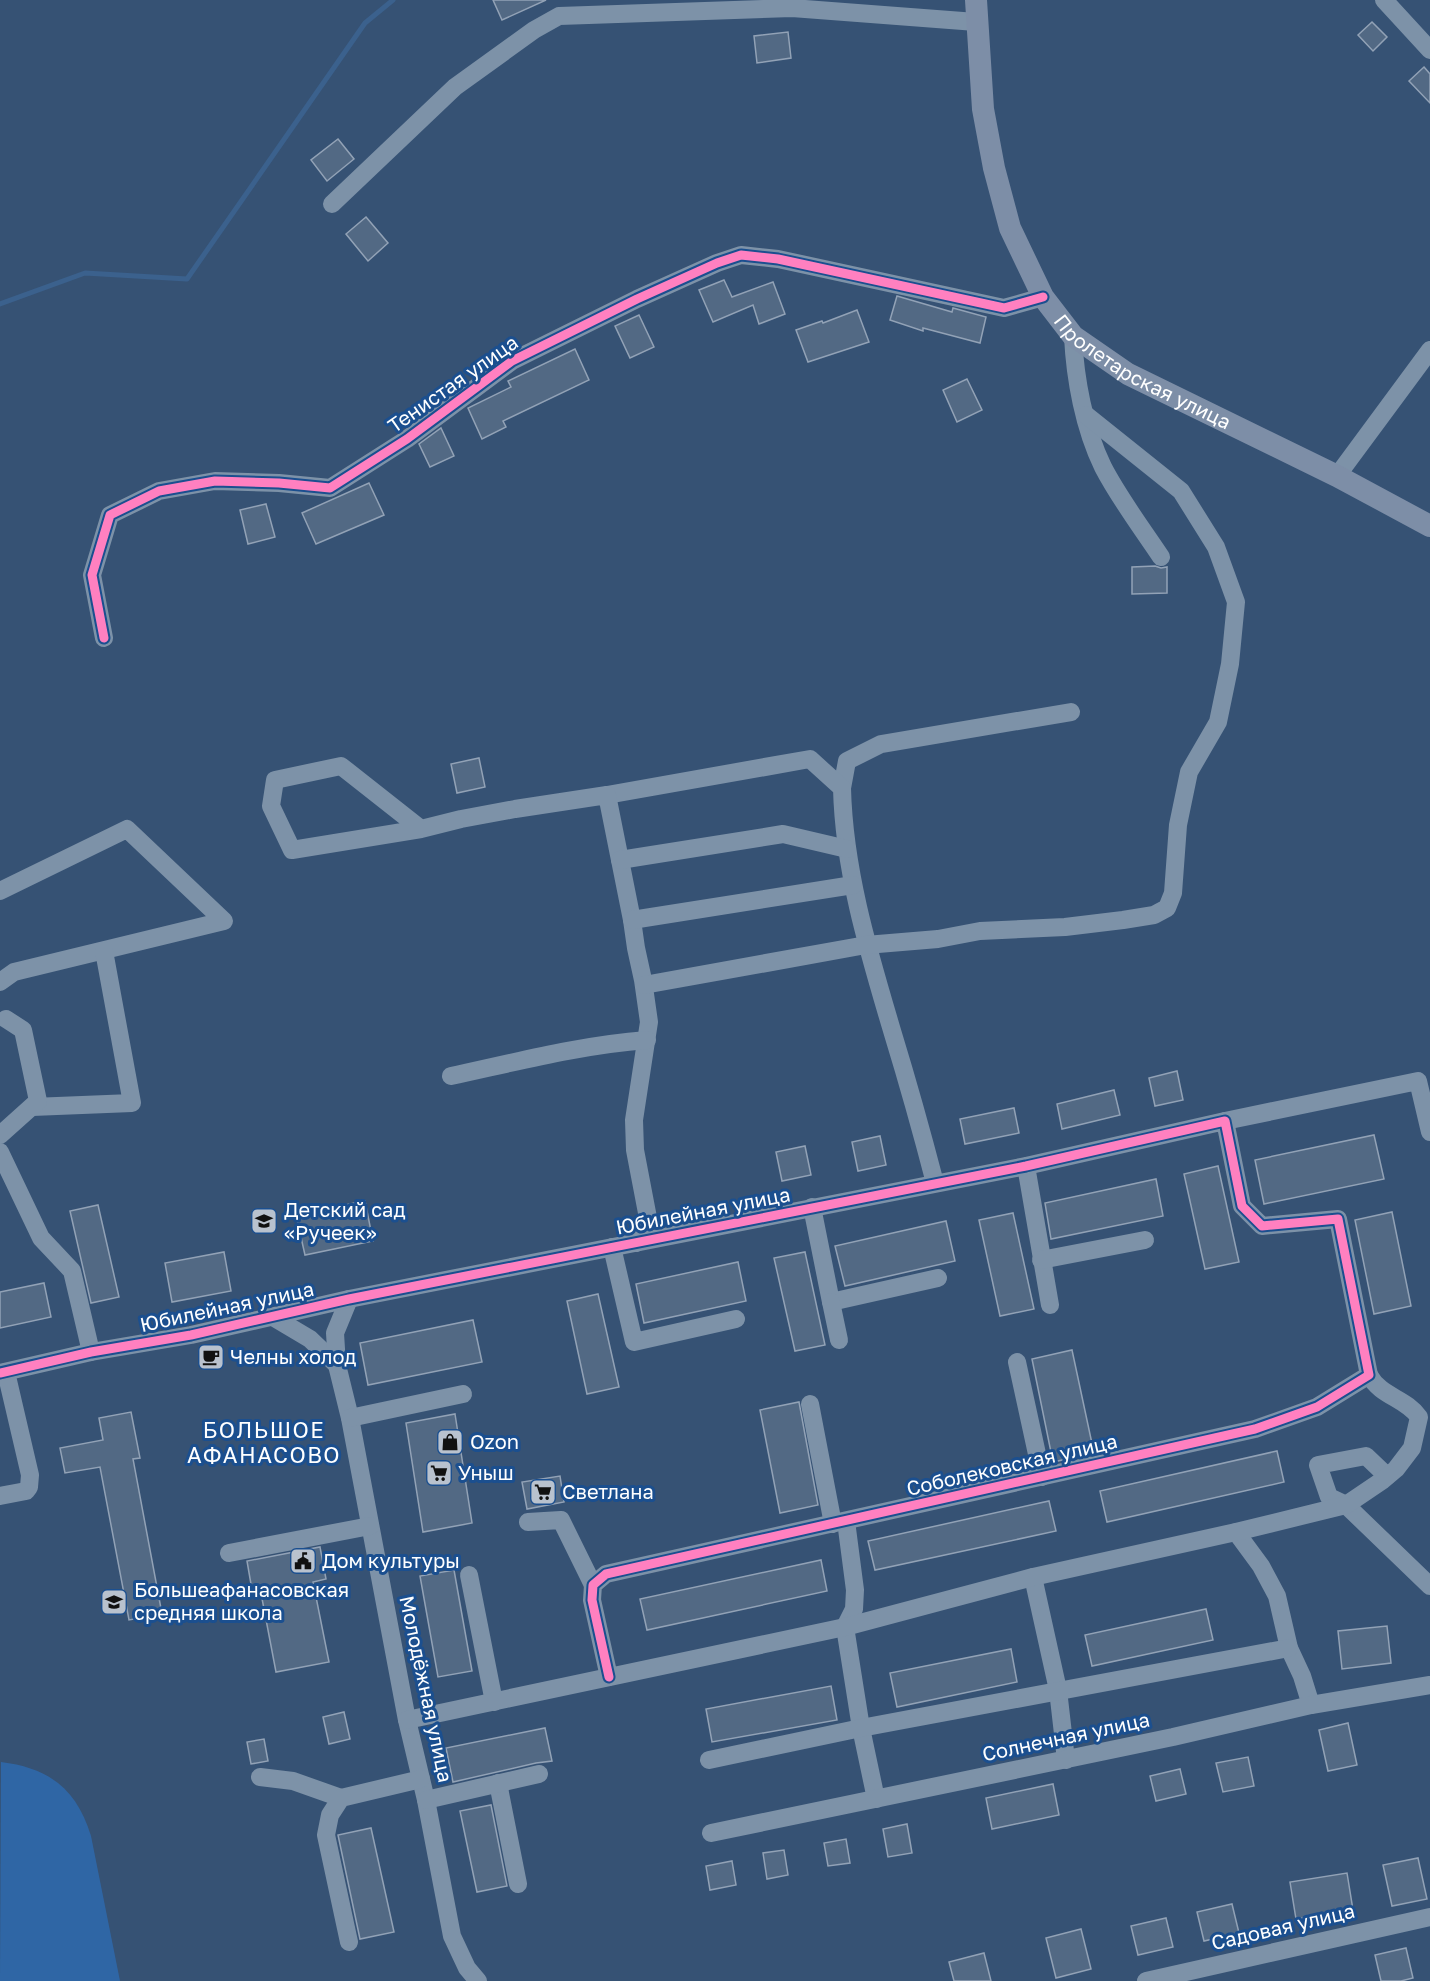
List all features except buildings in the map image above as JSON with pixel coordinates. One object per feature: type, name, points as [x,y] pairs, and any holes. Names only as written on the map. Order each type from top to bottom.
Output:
[{"type":"main road","name":"Пролетарская улица","points":[[976,11],[983,109],[994,168],[1010,228],[1043,297],[1073,336],[1128,374],[1337,476],[1430,526]]},
{"type":"street","points":[[1384,0],[1430,50]]},
{"type":"street","points":[[333,204],[455,87],[534,30],[559,16],[792,8],[976,11]]},
{"type":"street","name":"Тенистая улица","points":[[104,638],[92,575],[110,515],[159,491],[215,481],[279,483],[330,488],[406,439],[512,361],[637,299],[717,263],[741,255],[778,259],[1004,308],[1043,297]]},
{"type":"street","points":[[1073,336],[1074,354],[1094,443],[1126,506],[1161,556]]},
{"type":"street","points":[[1337,476],[1430,350]]},
{"type":"street","points":[[644,985],[866,945],[938,939],[980,932],[1065,927],[1154,915],[1167,908],[1173,893],[1178,825],[1189,772],[1218,722],[1230,664],[1236,602],[1216,547],[1180,491],[1086,415]]},
{"type":"street","points":[[935,1184],[916,1110],[866,945],[853,885],[843,820],[842,788],[847,761],[881,744],[1071,712]]},
{"type":"street","points":[[421,829],[341,766],[275,780],[271,806],[292,850],[421,829],[515,808],[608,795],[810,759],[842,788]]},
{"type":"street","points":[[608,795],[649,1022],[634,1120],[635,1150],[648,1218],[636,1243]]},
{"type":"street","points":[[0,891],[127,829],[224,921],[14,972],[0,981]]},
{"type":"street","points":[[620,860],[783,834],[847,849]]},
{"type":"street","points":[[632,920],[853,885]]},
{"type":"street","points":[[32,1107],[132,1103],[104,951]]},
{"type":"street","points":[[0,1135],[38,1101],[22,1030],[6,1019]]},
{"type":"street","points":[[451,1076],[545,1055],[648,1040]]},
{"type":"street","name":"Юбилейная улица","points":[[3,1372],[91,1352],[191,1335],[349,1299],[1026,1166],[1225,1121],[1418,1081],[1430,1132]]},
{"type":"street","points":[[408,1720],[845,1627],[1033,1577],[1346,1505],[1387,1476],[1396,1469],[1412,1448],[1426,1412],[1414,1410],[1375,1386],[1369,1375],[1338,1219],[1262,1226],[1242,1206],[1225,1121]]},
{"type":"street","points":[[1,1156],[41,1238],[72,1271],[91,1352]]},
{"type":"street","points":[[1026,1166],[1050,1305]]},
{"type":"street","points":[[812,1207],[839,1340]]},
{"type":"street","points":[[1041,1260],[1145,1240]]},
{"type":"street","points":[[612,1248],[634,1342],[736,1319]]},
{"type":"street","points":[[831,1302],[938,1278]]},
{"type":"street","name":"Молодёжная улица","points":[[349,1299],[335,1333],[337,1365],[350,1418],[452,1936],[467,1968],[478,1981]]},
{"type":"street","points":[[273,1317],[310,1339],[337,1365]]},
{"type":"street","points":[[1017,1362],[1042,1477]]},
{"type":"street","points":[[0,1496],[26,1491],[29,1487],[30,1475],[3,1372]]},
{"type":"street","name":"Соболековская улица","points":[[593,1586],[606,1574],[1255,1429],[1317,1407],[1369,1375]]},
{"type":"street","points":[[350,1418],[463,1394]]},
{"type":"street","points":[[810,1404],[855,1590],[854,1609],[845,1627],[861,1728],[876,1799]]},
{"type":"street","points":[[1387,1476],[1366,1456],[1318,1465],[1329,1497],[1346,1505],[1430,1586]]},
{"type":"street","points":[[528,1522],[561,1520],[593,1586],[592,1599],[609,1677]]},
{"type":"street","points":[[229,1553],[370,1527]]},
{"type":"street","points":[[1236,1532],[1261,1566],[1277,1596],[1289,1648],[1311,1705]]},
{"type":"street","points":[[469,1575],[494,1702]]},
{"type":"street","points":[[1033,1577],[1058,1690],[1066,1760]]},
{"type":"street","points":[[710,1760],[861,1728],[1289,1648]]},
{"type":"street","name":"Солнечная улица","points":[[711,1833],[1066,1760],[1311,1705],[1430,1685]]},
{"type":"street","points":[[426,1800],[539,1774]]},
{"type":"street","points":[[260,1777],[293,1781],[341,1798],[421,1779]]},
{"type":"street","points":[[498,1783],[518,1884]]},
{"type":"street","points":[[341,1798],[330,1815],[326,1835],[348,1942]]},
{"type":"street","name":"Садовая улица","points":[[1146,1981],[1430,1917]]},
{"type":"shaded area","points":[[1,1762],[18,1765],[47,1776],[59,1784],[78,1806],[91,1836],[120,1981],[0,1981]]},
{"type":"waterway","points":[[0,304],[85,273],[187,279],[365,23],[393,0]]},
{"type":"cycle path","points":[[104,638],[92,575],[110,515],[159,491],[215,481],[279,483],[330,488],[407,439],[512,361],[637,299],[717,263],[741,255],[778,259],[1004,308],[1043,297]]},
{"type":"cycle path","points":[[0,1373],[91,1352],[191,1335],[349,1299],[1026,1166],[1225,1121],[1242,1206],[1262,1226],[1338,1219],[1369,1375],[1317,1407],[1255,1429],[606,1574],[593,1585],[592,1600],[609,1677]]},
{"type":"place","name":"Детский сад «Ручеек»","points":[[264,1221]]},
{"type":"place","name":"Челны холод","points":[[211,1357]]},
{"type":"place","name":"Ozon","points":[[450,1442]]},
{"type":"place","name":"Уныш","points":[[439,1473]]},
{"type":"place","name":"Светлана","points":[[543,1492]]},
{"type":"place","name":"Дом культуры","points":[[303,1561]]},
{"type":"place","name":"Большеафанасовская средняя школа","points":[[114,1602]]},
{"type":"district","name":"БОЛЬШОЕ АФАНАСОВО","points":[[264,1442]]}]
